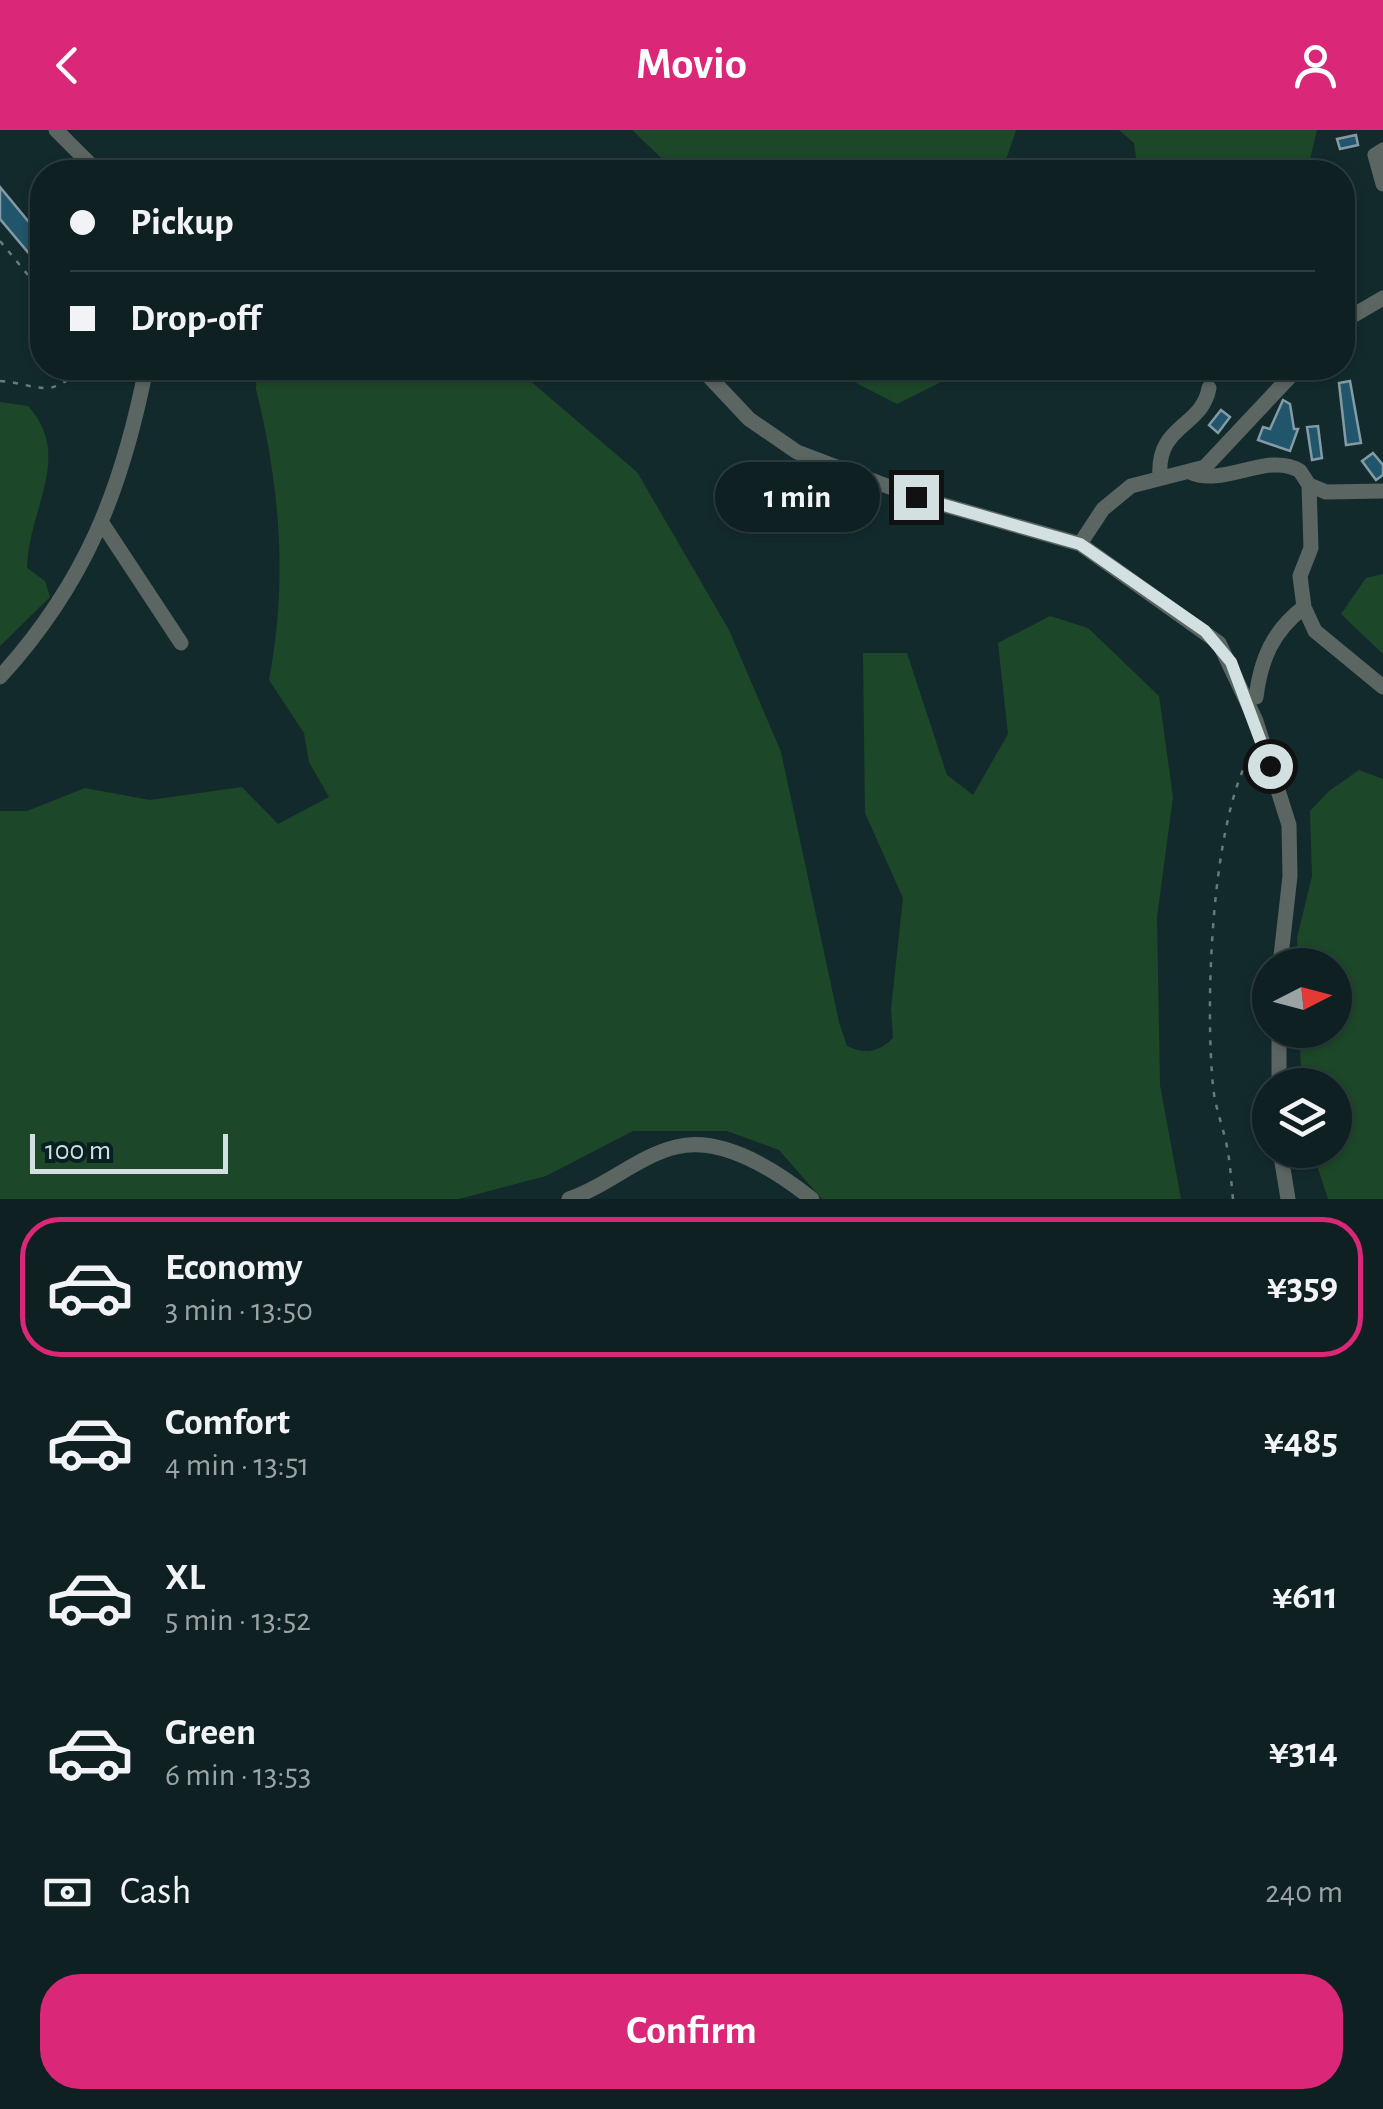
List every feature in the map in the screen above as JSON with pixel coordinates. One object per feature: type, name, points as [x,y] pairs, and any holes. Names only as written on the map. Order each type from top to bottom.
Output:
[{"type":"street","points":[[56,130],[86,160]]},
{"type":"street","points":[[1383,150],[1375,156],[1383,184]]},
{"type":"street","points":[[1355,314],[1383,298]]},
{"type":"street","points":[[0,677],[66,594],[102,523],[114,494],[143,380]]},
{"type":"street","points":[[711,380],[748,420],[797,452],[882,486],[1080,544],[1219,643],[1261,736],[1290,839],[1281,948]]},
{"type":"street","points":[[1080,544],[1116,496],[1130,486],[1205,467],[1225,451],[1287,380]]},
{"type":"street","points":[[1160,478],[1165,441],[1204,405],[1209,388]]},
{"type":"street","points":[[1190,472],[1212,475],[1292,466],[1309,485],[1326,492],[1383,491]]},
{"type":"street","points":[[1309,485],[1311,548],[1300,576],[1304,607],[1315,631],[1383,688]]},
{"type":"street","points":[[102,523],[181,643]]},
{"type":"street","points":[[1247,700],[1257,695],[1258,672],[1266,650],[1304,607]]},
{"type":"street","points":[[569,1199],[675,1147],[706,1146],[780,1174],[812,1199]]},
{"type":"street","points":[[1283,1168],[1288,1199]]},
{"type":"path","points":[[0,241],[30,277]]},
{"type":"path","points":[[0,382],[46,391],[68,380]]},
{"type":"path","points":[[1233,1199],[1213,1087],[1219,871],[1230,802],[1261,736]]},
{"type":"green space","points":[[632,130],[1016,130],[1006,160],[663,160]]},
{"type":"green space","points":[[1119,130],[1317,130],[1310,160],[1136,160],[1134,143]]},
{"type":"green space","points":[[256,380],[529,380],[637,472],[729,630],[781,752],[839,1022],[847,1046],[860,1051],[872,1051],[893,1038],[891,1009],[903,898],[865,813],[863,653],[907,653],[947,775],[973,795],[1008,734],[998,643],[1050,616],[1088,628],[1159,696],[1173,797],[1157,917],[1160,1085],[1181,1199],[822,1199],[779,1150],[727,1131],[633,1131],[546,1176],[459,1199],[0,1199],[0,811],[27,811],[85,788],[150,800],[242,787],[278,824],[329,797],[309,762],[304,733],[269,680],[278,606],[279,534],[271,461]]},
{"type":"green space","points":[[850,380],[945,380],[897,404]]},
{"type":"green space","points":[[0,402],[28,406],[41,425],[47,444],[45,484],[27,568],[45,581],[50,597],[0,646]]},
{"type":"green space","points":[[1383,574],[1383,654],[1341,614],[1366,578]]},
{"type":"green space","points":[[1359,770],[1383,779],[1383,1199],[1328,1199],[1318,1168],[1352,1168],[1352,1068],[1301,1068],[1300,1048],[1352,1048],[1352,948],[1297,948],[1312,876],[1310,811],[1329,791]]},
{"type":"building","points":[[1356,135],[1358,145],[1340,149],[1337,139]]},
{"type":"building","points":[[0,187],[30,223],[30,255],[0,219]]},
{"type":"building","points":[[1350,381],[1361,443],[1346,445],[1339,383]]},
{"type":"building","points":[[1283,400],[1290,404],[1294,429],[1298,429],[1290,451],[1258,440],[1263,427],[1270,429]]},
{"type":"building","points":[[1221,410],[1230,417],[1218,433],[1209,425]]},
{"type":"building","points":[[1318,426],[1322,458],[1312,460],[1307,427]]},
{"type":"building","points":[[1373,453],[1383,465],[1383,475],[1376,480],[1362,461]]},
{"type":"route","points":[[916,497],[1080,544],[1205,631],[1219,643],[1231,662],[1270,766]]}]
